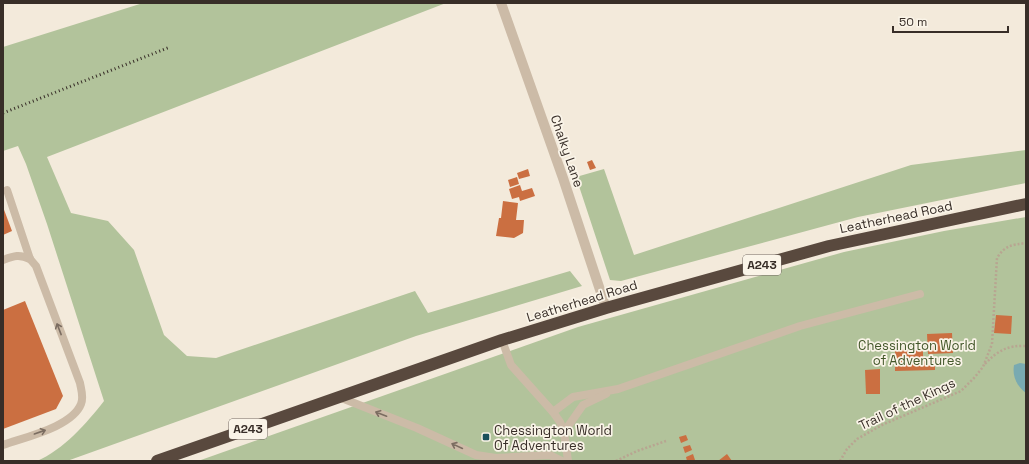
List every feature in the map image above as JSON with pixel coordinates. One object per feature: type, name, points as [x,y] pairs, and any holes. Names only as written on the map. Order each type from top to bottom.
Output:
[{"type":"highway","name":"Leatherhead Road","points":[[157,461],[502,340],[606,308],[829,246],[1026,204]]},
{"type":"street","name":"Chalky Lane","points":[[501,3],[563,178],[606,308]]},
{"type":"lane","points":[[3,444],[52,427],[76,413],[81,403],[82,394],[80,383],[36,266],[30,259],[7,190]]},
{"type":"lane","points":[[3,260],[21,255],[30,259]]},
{"type":"lane","points":[[564,432],[583,405],[618,389],[800,326],[920,294]]},
{"type":"lane","points":[[502,340],[512,365],[553,412],[564,432],[568,461]]},
{"type":"lane","points":[[553,412],[573,397],[618,389]]},
{"type":"lane","points":[[339,397],[417,428],[476,455],[496,458],[550,455],[562,461]]},
{"type":"path","name":"Trail of the Kings","points":[[840,461],[847,449],[857,439],[882,425],[961,391],[974,378],[982,367],[992,344],[997,258],[1002,250],[1012,245],[1026,243]]},
{"type":"path","points":[[982,367],[994,355],[1007,347],[1026,346]]},
{"type":"path","points":[[616,461],[666,440]]},
{"type":"green space","points":[[143,3],[446,3],[47,157],[71,213],[108,221],[134,250],[164,335],[187,356],[216,358],[415,291],[428,313],[570,271],[582,286],[416,336],[67,461],[37,461],[56,450],[74,435],[104,401],[26,164],[18,146],[3,151],[3,47]]},
{"type":"green space","points":[[1026,150],[1026,183],[858,217],[621,281],[610,280],[576,177],[604,169],[634,255],[911,165]]},
{"type":"green space","name":"Chessington World of Adventures","points":[[1026,217],[1026,461],[198,461],[578,327],[844,252],[944,231]]},
{"type":"water","points":[[1020,363],[1026,364],[1026,393],[1018,384],[1014,373],[1014,365]]},
{"type":"building","points":[[592,160],[596,168],[590,170],[587,162]]},
{"type":"building","points":[[528,169],[530,176],[519,179],[517,173]]},
{"type":"building","points":[[517,177],[519,184],[510,187],[508,180]]},
{"type":"building","points":[[520,185],[522,191],[532,188],[535,196],[520,201],[519,197],[512,199],[509,189]]},
{"type":"building","points":[[503,201],[518,203],[516,220],[524,220],[523,233],[514,238],[496,236],[499,218],[501,218]]},
{"type":"building","points":[[3,207],[12,231],[3,235]]},
{"type":"building","points":[[25,301],[63,396],[56,409],[3,429],[3,310]]},
{"type":"building","points":[[996,315],[1012,316],[1011,334],[994,333]]},
{"type":"building","points":[[952,333],[953,353],[928,354],[927,334]]},
{"type":"building","points":[[895,349],[923,349],[923,359],[935,358],[935,370],[895,371]]},
{"type":"building","points":[[880,369],[880,394],[866,394],[865,370]]},
{"type":"building","points":[[686,435],[688,440],[681,443],[679,437]]},
{"type":"building","points":[[690,445],[692,450],[685,453],[683,447]]},
{"type":"building","points":[[693,454],[695,460],[687,461],[686,457]]},
{"type":"building","points":[[727,454],[732,461],[718,461]]},
{"type":"railway","points":[[3,113],[170,47]]},
{"type":"place","name":"Chessington World Of Adventures","points":[[486,437]]}]
